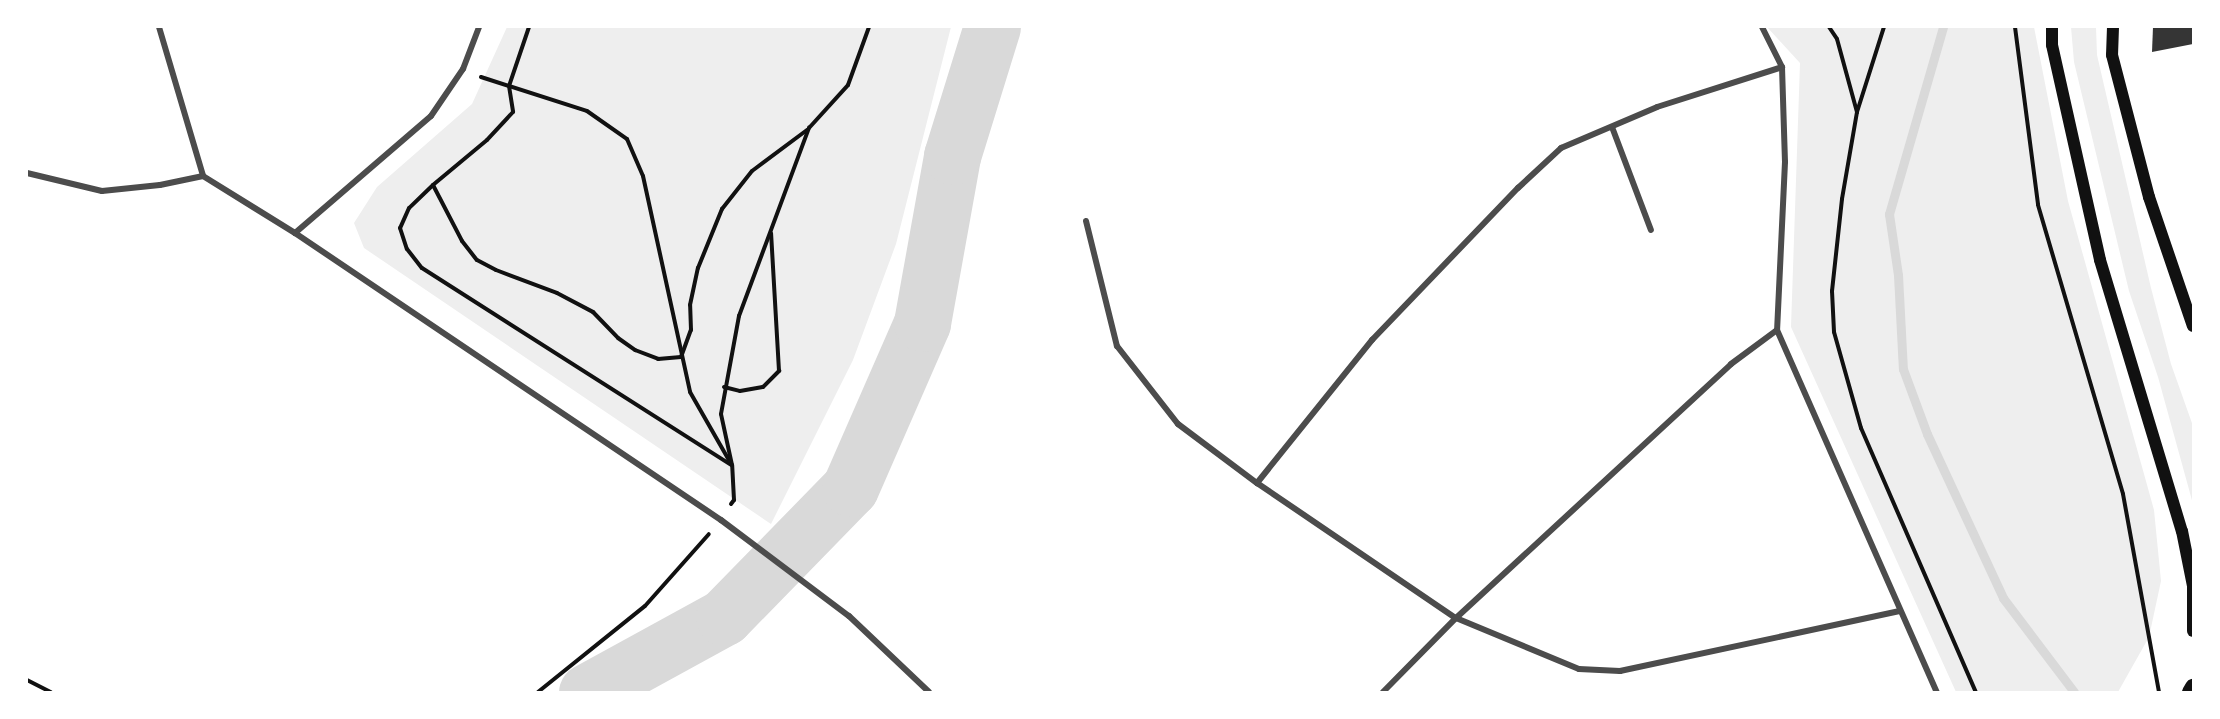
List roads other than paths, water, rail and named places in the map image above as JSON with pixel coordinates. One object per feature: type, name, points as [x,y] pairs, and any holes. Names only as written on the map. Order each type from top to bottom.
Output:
[{"type":"highway","points":[[2190,692],[2193,687]]},
{"type":"main road","points":[[2052,27],[2052,45],[2100,260],[2182,531],[2193,586],[2193,631]]},
{"type":"main road","points":[[2113,27],[2112,55],[2149,197],[2193,326]]},
{"type":"street","points":[[159,27],[203,176],[295,232],[721,520],[849,616],[929,692]]},
{"type":"street","points":[[295,232],[430,116],[463,69],[478,27]]},
{"type":"street","points":[[1762,27],[1782,67],[1785,162],[1778,330],[1937,692]]},
{"type":"street","points":[[1257,483],[1372,340],[1518,188],[1561,148],[1657,107],[1782,67]]},
{"type":"street","points":[[1612,127],[1651,230]]},
{"type":"street","points":[[27,173],[102,191],[160,185],[203,176]]},
{"type":"street","points":[[1086,221],[1117,346],[1178,424],[1257,483],[1456,618],[1579,669],[1620,671],[1900,611]]},
{"type":"street","points":[[1383,692],[1456,618],[1731,364],[1778,330]]},
{"type":"waterway","points":[[587,692],[724,617],[850,488],[922,323],[952,156],[992,27]]},
{"type":"waterway","points":[[1943,27],[1889,214],[1898,275],[1903,369],[1927,434],[2003,598],[2074,692]]}]
